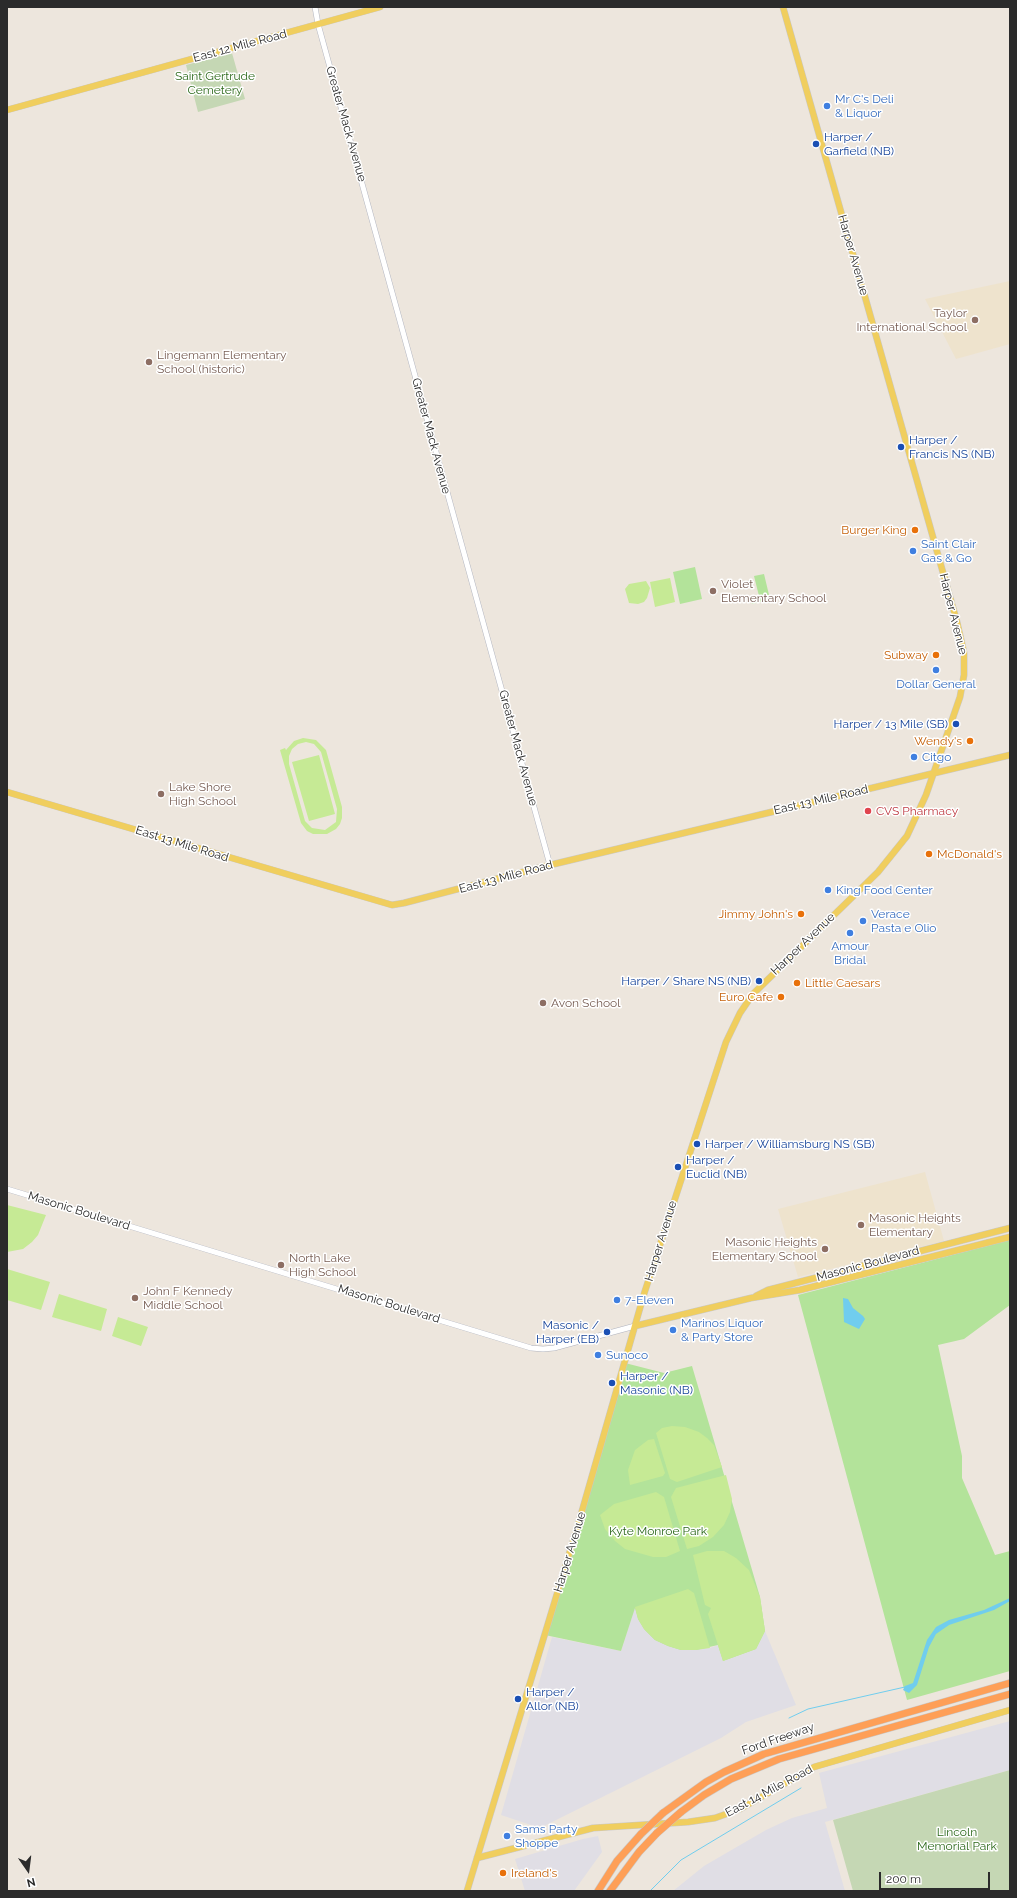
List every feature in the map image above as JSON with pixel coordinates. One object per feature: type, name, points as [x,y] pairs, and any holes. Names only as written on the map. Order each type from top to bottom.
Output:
[{"type":"highway","name":"Ford Freeway","points":[[598,1891],[618,1861],[641,1834],[663,1813],[706,1782],[724,1772],[764,1754],[1010,1683]]},
{"type":"highway","name":"Ford Freeway","points":[[610,1891],[639,1852],[657,1833],[681,1812],[704,1795],[731,1779],[779,1759],[1010,1694]]},
{"type":"main road","name":"East 12 Mile Road","points":[[7,110],[380,7]]},
{"type":"main road","name":"Harper Avenue","points":[[467,1891],[580,1518],[635,1326],[726,1042],[740,1013],[762,985],[893,856],[907,836],[916,819],[933,774],[962,687],[965,666],[962,640],[783,7]]},
{"type":"main road","name":"East 13 Mile Road","points":[[7,792],[384,904],[404,903],[550,865],[1010,755]]},
{"type":"main road","name":"Masonic Boulevard","points":[[751,1298],[768,1290],[796,1282],[1010,1228]]},
{"type":"main road","name":"Masonic Boulevard","points":[[635,1326],[751,1298],[826,1284],[1010,1237]]},
{"type":"main road","points":[[955,1251],[952,1249],[952,1246],[967,1242],[968,1238]]},
{"type":"main road","points":[[899,1265],[902,1258],[932,1247]]},
{"type":"main road","points":[[837,1281],[842,1278],[844,1270]]},
{"type":"main road","points":[[816,1277],[819,1281],[826,1284]]},
{"type":"main road","points":[[796,1282],[797,1287],[800,1290]]},
{"type":"main road","name":"East 14 Mile Road","points":[[477,1858],[593,1828],[688,1822],[715,1818],[740,1809],[814,1767],[1010,1710]]},
{"type":"street","name":"Greater Mack Avenue","points":[[315,7],[318,24],[550,865]]},
{"type":"street","name":"Masonic Boulevard","points":[[7,1189],[531,1348],[554,1348],[635,1326]]},
{"type":"shaded area","points":[[1010,281],[1010,344],[956,359],[925,299]]},
{"type":"shaded area","name":"Masonic Heights Elementary","points":[[925,1172],[944,1241],[798,1277],[778,1209]]},
{"type":"shaded area","points":[[635,1607],[638,1619],[644,1629],[710,1648],[718,1645],[723,1661],[756,1649],[765,1631],[796,1705],[746,1722],[721,1738],[540,1828],[501,1815],[552,1637],[621,1651]]},
{"type":"shaded area","points":[[1010,1721],[1010,1770],[825,1822],[845,1891],[673,1891],[704,1866],[766,1830],[792,1818],[827,1808],[819,1773]]},
{"type":"shaded area","points":[[598,1836],[602,1852],[574,1891],[525,1891],[515,1859]]},
{"type":"green space","name":"Saint Gertrude Cemetery","points":[[232,53],[245,99],[198,112],[186,65]]},
{"type":"green space","points":[[695,567],[702,599],[680,604],[673,572]]},
{"type":"green space","points":[[764,574],[770,599],[752,604],[750,598],[759,596],[754,576]]},
{"type":"green space","points":[[670,578],[675,602],[655,607],[650,582]]},
{"type":"green space","points":[[646,581],[650,588],[644,602],[638,604],[629,603],[625,589],[629,584]]},
{"type":"green space","points":[[303,738],[316,740],[326,750],[342,807],[342,818],[340,824],[336,829],[327,834],[313,834],[307,831],[301,823],[280,750],[285,748],[286,750],[294,741]],"holes":[[[306,742],[314,744],[321,752],[337,809],[336,822],[325,830],[312,828],[305,821],[289,764],[289,756],[292,749],[298,744]]]},
{"type":"green space","points":[[319,755],[335,814],[309,821],[292,762]]},
{"type":"green space","points":[[7,1205],[46,1215],[38,1235],[32,1242],[23,1249],[7,1252]]},
{"type":"green space","points":[[1010,1240],[1010,1305],[964,1339],[938,1345],[962,1456],[962,1478],[995,1555],[1010,1551],[1010,1671],[907,1700],[798,1295]]},
{"type":"green space","points":[[7,1269],[50,1282],[41,1310],[7,1300]]},
{"type":"green space","points":[[59,1294],[107,1309],[101,1331],[52,1317]]},
{"type":"green space","points":[[118,1317],[148,1327],[141,1346],[112,1336]]},
{"type":"green space","name":"Kyte Monroe Park","points":[[625,1363],[664,1373],[692,1366],[760,1597],[765,1631],[756,1649],[723,1661],[718,1645],[696,1650],[681,1650],[668,1646],[655,1640],[644,1629],[638,1619],[635,1608],[621,1651],[545,1635]]},
{"type":"green space","points":[[672,1426],[685,1427],[699,1432],[707,1438],[714,1445],[722,1467],[677,1482],[670,1479],[656,1433],[662,1428]]},
{"type":"green space","points":[[654,1439],[665,1473],[663,1476],[630,1485],[628,1470],[635,1450],[648,1440]]},
{"type":"green space","points":[[726,1475],[732,1499],[730,1512],[724,1525],[713,1537],[699,1546],[687,1549],[671,1497],[676,1488]]},
{"type":"green space","points":[[656,1492],[664,1497],[680,1551],[666,1557],[653,1557],[625,1549],[615,1541],[605,1529],[600,1515],[614,1504]]},
{"type":"green space","points":[[707,1551],[724,1551],[736,1558],[749,1570],[760,1597],[765,1631],[756,1649],[723,1661],[708,1614],[711,1608],[705,1605],[693,1555]]},
{"type":"green space","points":[[688,1589],[694,1593],[710,1648],[681,1650],[668,1646],[655,1640],[644,1629],[638,1619],[635,1607]]},
{"type":"green space","name":"Lincoln Memorial Park","points":[[1010,1770],[1010,1891],[853,1891],[833,1820]]},
{"type":"water","points":[[843,1298],[848,1299],[853,1308],[865,1319],[859,1329],[844,1322]]},
{"type":"water","points":[[1010,1598],[1010,1601],[994,1610],[949,1625],[936,1634],[929,1647],[917,1685],[909,1693],[903,1690],[905,1686],[913,1683],[927,1640],[936,1627],[949,1620],[984,1610]]},
{"type":"waterway","points":[[789,1718],[808,1709],[905,1687]]},
{"type":"waterway","points":[[650,1891],[681,1860],[801,1788]]},
{"type":"place","name":"Mr C's Deli & Liquor","points":[[827,106]]},
{"type":"place","name":"Harper / Garfield (NB)","points":[[816,144]]},
{"type":"place","name":"Taylor International School","points":[[975,320]]},
{"type":"place","name":"Lingemann Elementary School (historic)","points":[[149,362]]},
{"type":"place","name":"Harper / Francis NS (NB)","points":[[901,447]]},
{"type":"place","name":"Burger King","points":[[915,530]]},
{"type":"place","name":"Saint Clair Gas & Go","points":[[913,551]]},
{"type":"place","name":"Violet Elementary School","points":[[713,591]]},
{"type":"place","name":"Subway","points":[[936,655]]},
{"type":"place","name":"Dollar General","points":[[936,670]]},
{"type":"place","name":"Harper / 13 Mile (SB)","points":[[956,724]]},
{"type":"place","name":"Wendy's","points":[[970,741]]},
{"type":"place","name":"Citgo","points":[[914,757]]},
{"type":"place","name":"Lake Shore High School","points":[[161,794]]},
{"type":"place","name":"CVS Pharmacy","points":[[868,811]]},
{"type":"place","name":"McDonald's","points":[[929,854]]},
{"type":"place","name":"King Food Center","points":[[828,890]]},
{"type":"place","name":"Jimmy John's","points":[[801,914]]},
{"type":"place","name":"Verace Pasta e Olio","points":[[863,921]]},
{"type":"place","name":"Amour Bridal","points":[[850,933]]},
{"type":"place","name":"Harper / Share NS (NB)","points":[[759,981]]},
{"type":"place","name":"Little Caesars","points":[[797,983]]},
{"type":"place","name":"Euro Cafe","points":[[781,997]]},
{"type":"place","name":"Avon School","points":[[543,1003]]},
{"type":"place","name":"Harper / Williamsburg NS (SB)","points":[[697,1144]]},
{"type":"place","name":"Harper / Euclid (NB)","points":[[678,1167]]},
{"type":"place","name":"Masonic Heights Elementary","points":[[861,1225]]},
{"type":"place","name":"Masonic Heights Elementary School","points":[[825,1249]]},
{"type":"place","name":"North Lake High School","points":[[281,1265]]},
{"type":"place","name":"John F Kennedy Middle School","points":[[135,1298]]},
{"type":"place","name":"7-Eleven","points":[[617,1300]]},
{"type":"place","name":"Marinos Liquor & Party Store","points":[[673,1330]]},
{"type":"place","name":"Masonic / Harper (EB)","points":[[607,1332]]},
{"type":"place","name":"Sunoco","points":[[598,1355]]},
{"type":"place","name":"Harper / Masonic (NB)","points":[[612,1383]]},
{"type":"place","name":"Harper / Allor (NB)","points":[[518,1699]]},
{"type":"place","name":"Sams Party Shoppe","points":[[507,1836]]},
{"type":"place","name":"Ireland's","points":[[503,1873]]}]
